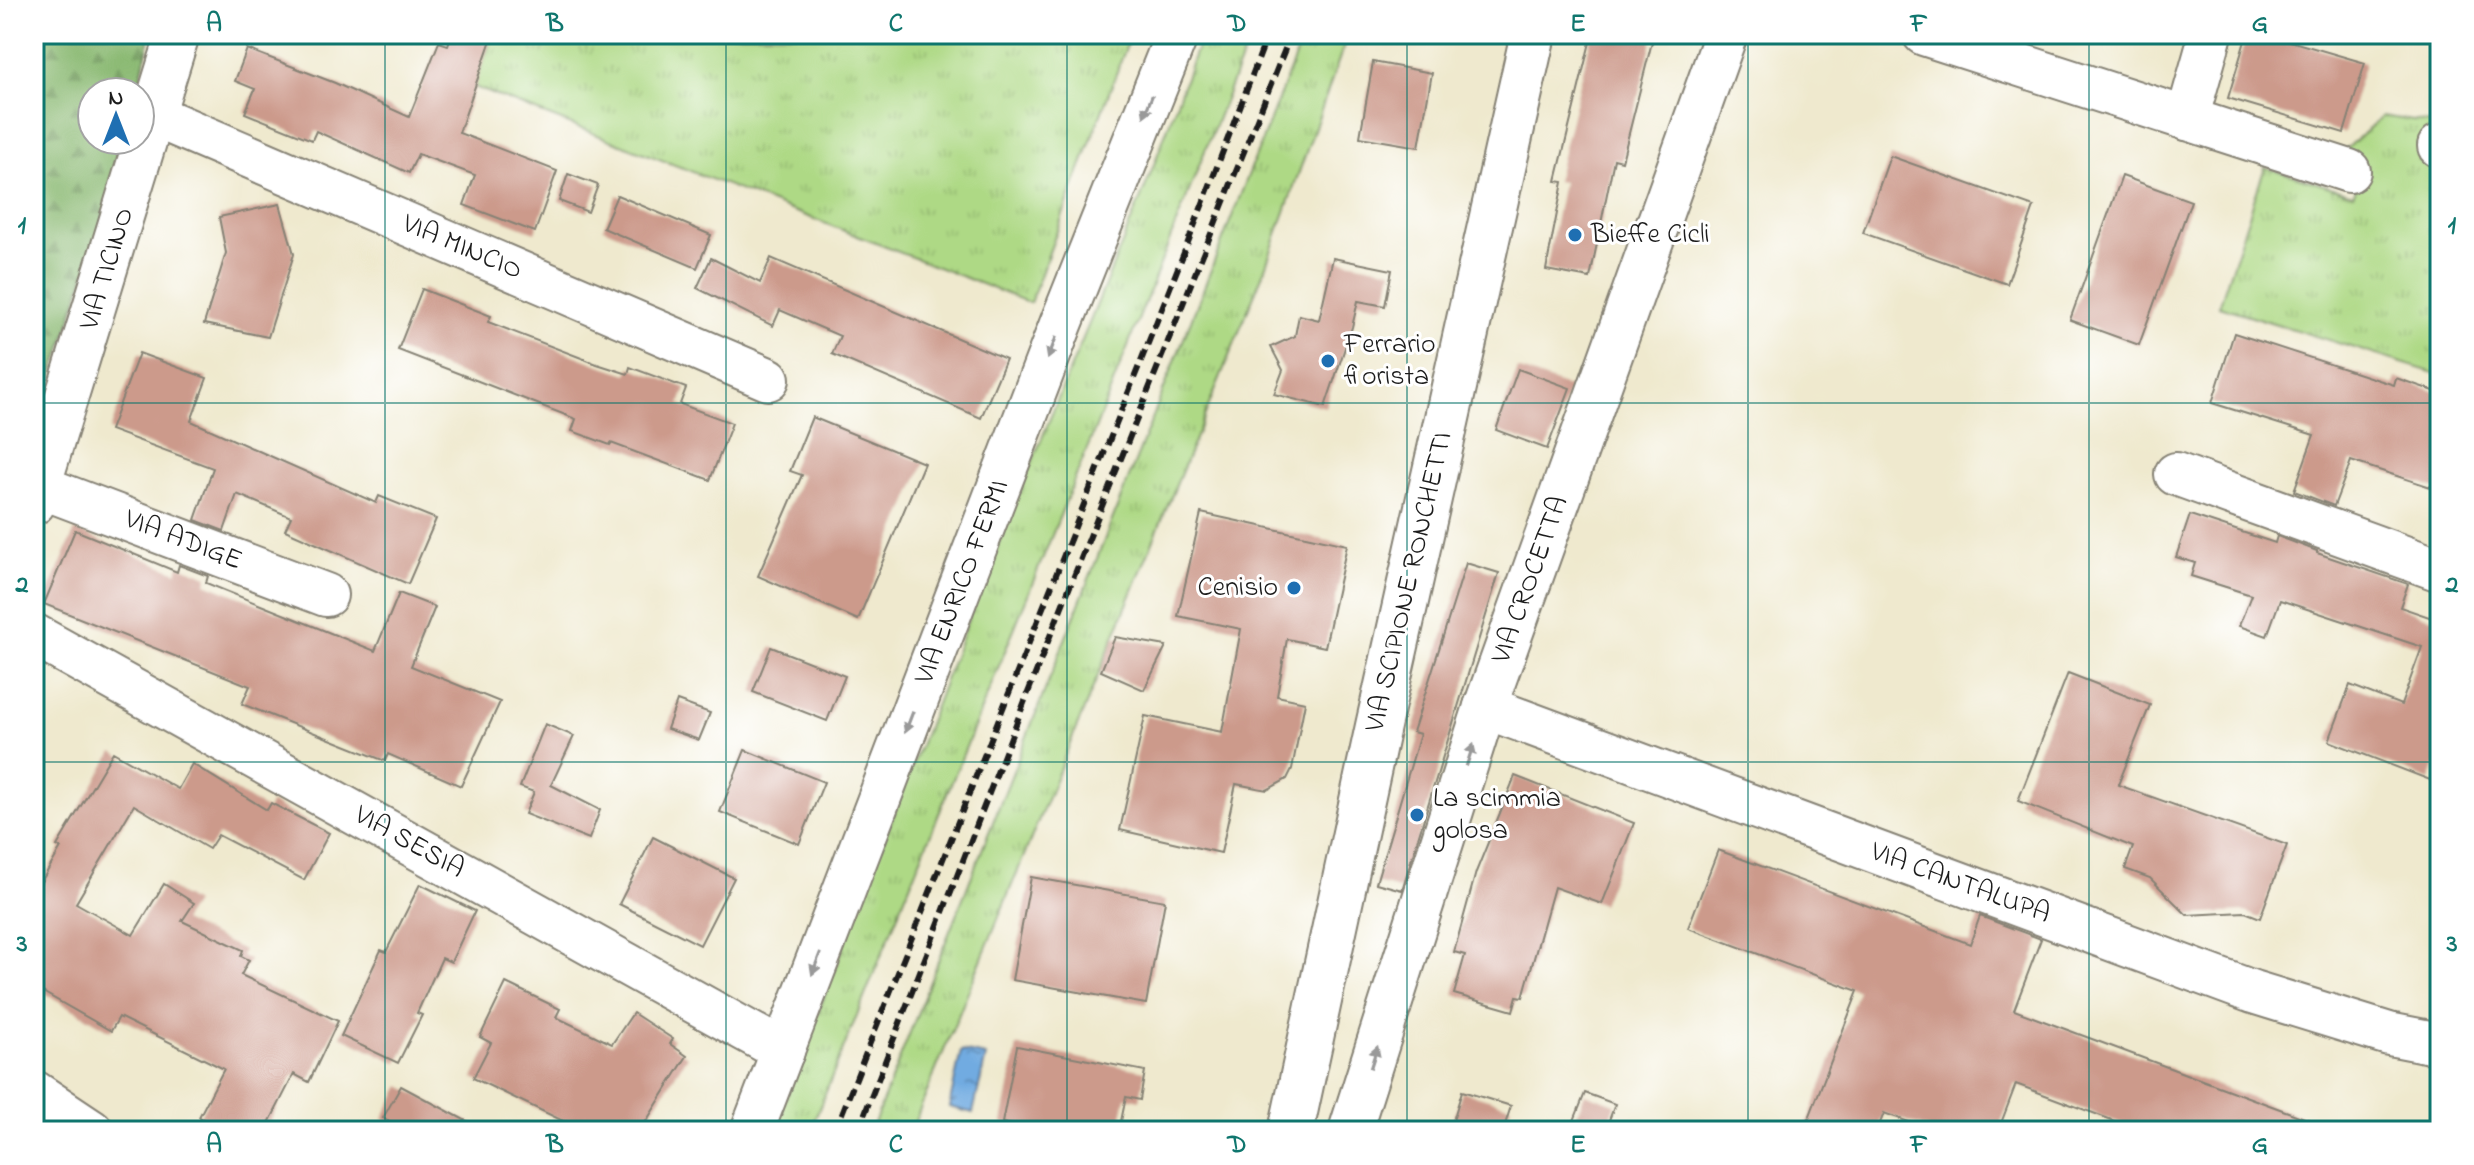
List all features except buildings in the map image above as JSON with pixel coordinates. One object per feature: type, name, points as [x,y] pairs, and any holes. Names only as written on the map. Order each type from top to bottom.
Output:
[{"type":"main road","name":"VIA SCIPIONE RONCHETTI","points":[[1291,1131],[1533,34]]},
{"type":"main road","points":[[34,1093],[91,1131]]},
{"type":"street","name":"VIA TICINO","points":[[156,112],[178,34]]},
{"type":"street","name":"VIA ENRICO FERMI","points":[[752,1131],[1057,336],[1177,34]]},
{"type":"street","name":"VIA CROCETTA","points":[[1350,1131],[1485,707],[1726,34]]},
{"type":"street","points":[[1924,34],[2010,48],[2187,119],[2349,171]]},
{"type":"street","points":[[2187,119],[2211,34]]},
{"type":"street","name":"VIA MINCIO","points":[[156,116],[768,379]]},
{"type":"street","name":"VIA TICINO","points":[[38,495],[143,156]]},
{"type":"street","points":[[2176,474],[2440,570]]},
{"type":"street","name":"VIA ADIGE","points":[[38,495],[326,595]]},
{"type":"street","name":"VIA SESIA","points":[[34,635],[783,1051]]},
{"type":"street","name":"VIA CANTALUPA","points":[[1485,707],[2253,992],[2389,1034],[2440,1044]]},
{"type":"green space","points":[[34,34],[151,34],[141,76],[76,76],[76,156],[123,156],[34,436]]},
{"type":"green space","points":[[493,34],[1131,34],[1030,303],[474,87]]},
{"type":"green space","points":[[1202,34],[1251,34],[1096,427],[810,1131],[773,1131],[979,591],[1149,178]]},
{"type":"green space","points":[[1304,34],[1348,34],[1264,271],[911,1131],[871,1131]]},
{"type":"green space","points":[[2382,116],[2432,124],[2419,161],[2440,169],[2440,375],[2219,306],[2265,167],[2353,194],[2365,169],[2341,154]]},
{"type":"water","points":[[961,1051],[986,1056],[973,1113],[949,1107]]},
{"type":"railway","points":[[835,1131],[1268,34]]},
{"type":"railway","points":[[858,1131],[1052,631],[1291,34]]},
{"type":"place","name":"Bieffe Cicli","points":[[1575,235]]},
{"type":"place","name":"Ferrario fiorista","points":[[1328,361]]},
{"type":"place","name":"Cenisio","points":[[1294,588]]},
{"type":"place","name":"La scimmia golosa","points":[[1417,815]]}]
